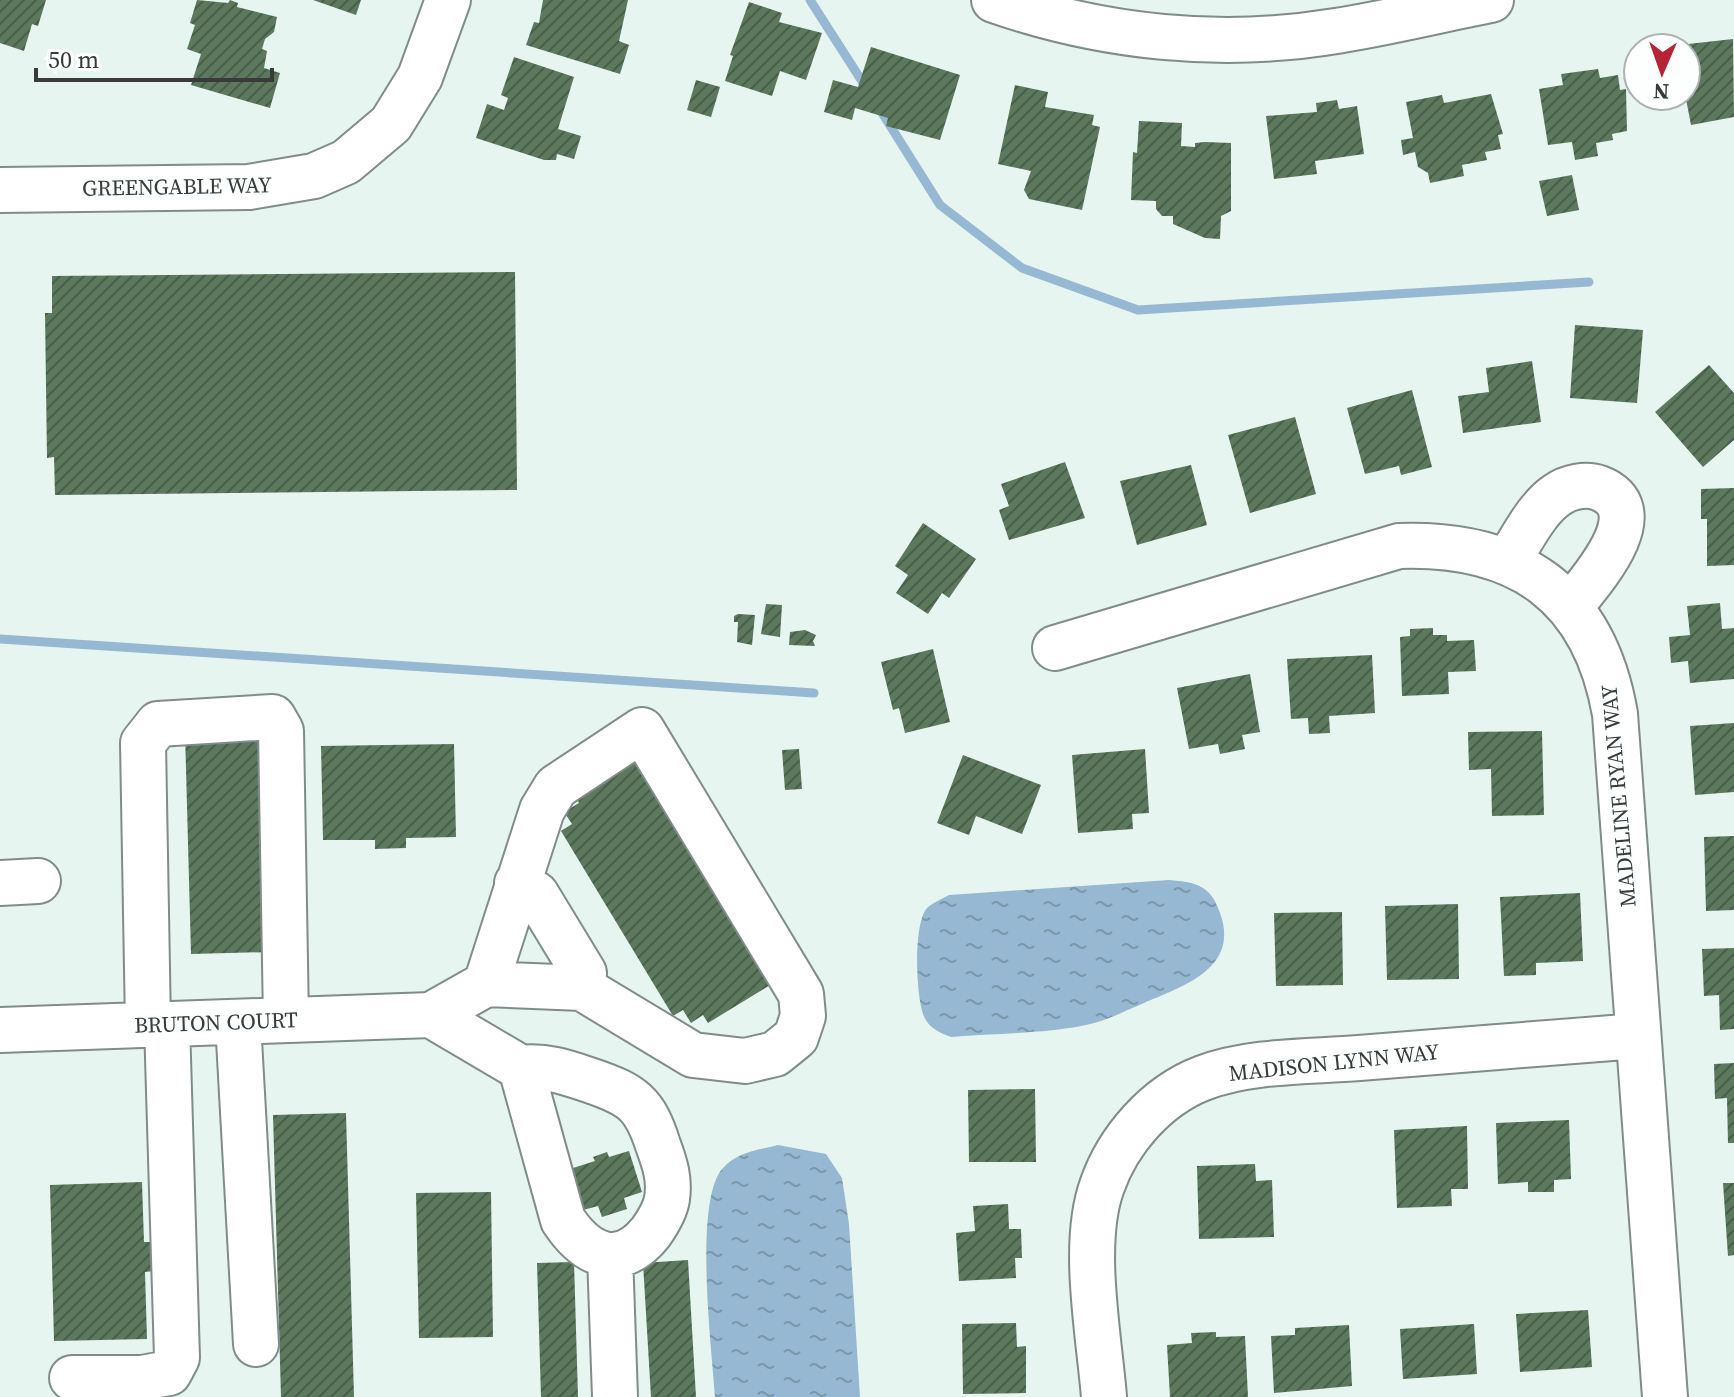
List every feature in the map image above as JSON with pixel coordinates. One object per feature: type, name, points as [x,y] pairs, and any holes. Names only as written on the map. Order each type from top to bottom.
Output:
[{"type":"street","name":"GREENGABLE WAY","points":[[0,190],[249,187],[314,176],[346,162],[391,124],[420,77],[448,0]]},
{"type":"street","points":[[994,0],[1092,27],[1148,36],[1249,40],[1335,32],[1491,0]]},
{"type":"street","points":[[1508,560],[1557,495],[1588,486],[1610,495],[1620,512],[1616,542],[1570,607]]},
{"type":"street","name":"MADELINE RYAN WAY","points":[[1055,648],[1399,546],[1437,545],[1474,549],[1508,560],[1533,574],[1570,607],[1597,647],[1609,682],[1615,714],[1665,1397]]},
{"type":"street","points":[[72,1378],[142,1378],[169,1373],[177,1358],[143,743],[158,724],[273,717],[281,731],[286,1020]]},
{"type":"street","points":[[431,1015],[486,984],[582,988],[693,1055],[745,1061],[775,1054],[796,1037],[803,1016],[801,994],[642,730],[556,787],[542,810],[486,984]]},
{"type":"street","points":[[517,883],[536,894],[584,973],[582,988]]},
{"type":"street","points":[[431,1015],[521,1068],[542,1066],[621,1092],[638,1103],[649,1116],[666,1164],[667,1203],[644,1240],[631,1250],[610,1255],[594,1253],[577,1241],[563,1220],[521,1068]]},
{"type":"street","name":"BRUTON COURT","points":[[0,1030],[431,1015]]},
{"type":"street","points":[[238,1022],[256,1344]]},
{"type":"street","name":"MADISON LYNN WAY","points":[[1104,1397],[1094,1266],[1095,1218],[1101,1188],[1114,1159],[1131,1133],[1173,1094],[1201,1079],[1263,1065],[1637,1036]]},
{"type":"street","points":[[610,1255],[615,1397]]},
{"type":"water","points":[[1169,880],[1202,887],[1212,897],[1220,913],[1224,932],[1222,948],[1215,961],[1191,982],[1108,1018],[1070,1028],[951,1037],[934,1029],[925,1019],[919,991],[919,928],[927,908],[934,903],[949,895]]},
{"type":"water","points":[[778,1145],[826,1154],[842,1178],[849,1224],[860,1397],[715,1397],[706,1242],[714,1185],[723,1168],[735,1158]]},
{"type":"building","points":[[0,0],[46,0],[38,26],[32,24],[24,51],[0,43]]},
{"type":"building","points":[[197,0],[228,3],[230,0],[238,3],[237,7],[277,17],[274,32],[265,39],[262,49],[267,51],[264,68],[280,73],[270,108],[191,85],[201,54],[187,49],[195,25],[190,23]]},
{"type":"building","points":[[313,0],[361,0],[356,15]]},
{"type":"building","points":[[543,0],[628,0],[619,41],[629,45],[620,74],[526,45],[534,22],[539,23]]},
{"type":"building","points":[[749,2],[782,13],[779,22],[822,33],[806,80],[780,71],[772,96],[725,81],[733,56],[730,55]]},
{"type":"building","points":[[1733,39],[1734,117],[1691,125],[1688,112],[1702,112],[1702,42]]},
{"type":"building","points":[[871,47],[960,75],[940,140],[886,126],[888,118],[855,108],[852,120],[824,112],[833,80],[858,87]]},
{"type":"building","points":[[514,57],[574,77],[558,129],[581,136],[574,159],[557,154],[556,160],[544,160],[476,138],[487,104],[504,110],[508,98],[501,95]]},
{"type":"building","points":[[1598,69],[1600,78],[1618,75],[1622,90],[1622,112],[1627,112],[1627,131],[1612,134],[1613,140],[1596,143],[1598,156],[1575,160],[1572,142],[1548,145],[1539,89],[1563,85],[1561,74]]},
{"type":"building","points":[[696,80],[720,87],[711,117],[687,110]]},
{"type":"building","points":[[1015,85],[1048,92],[1045,107],[1094,115],[1092,125],[1100,127],[1082,210],[1029,199],[1024,190],[1031,171],[998,164]]},
{"type":"building","points":[[1491,94],[1503,134],[1498,135],[1501,149],[1485,152],[1487,160],[1462,165],[1464,176],[1430,183],[1428,173],[1418,167],[1415,152],[1403,155],[1401,140],[1413,138],[1406,102],[1442,95],[1444,103]]},
{"type":"building","points":[[1337,100],[1339,109],[1357,106],[1364,154],[1315,161],[1317,174],[1274,179],[1266,116],[1317,112],[1316,103]]},
{"type":"building","points":[[1139,121],[1182,123],[1181,146],[1195,147],[1195,143],[1205,142],[1231,143],[1231,211],[1221,216],[1220,239],[1205,238],[1173,224],[1173,216],[1162,216],[1156,209],[1156,201],[1131,200],[1133,152],[1137,153]]},
{"type":"building","points":[[1572,175],[1579,210],[1547,216],[1539,181]]},
{"type":"building","points":[[515,272],[517,490],[55,495],[54,457],[47,458],[45,313],[52,313],[52,276]]},
{"type":"building","points":[[1575,325],[1643,330],[1637,403],[1570,398]]},
{"type":"building","points":[[1532,361],[1541,422],[1463,433],[1458,396],[1489,392],[1486,368]]},
{"type":"building","points":[[1709,365],[1734,393],[1734,440],[1703,467],[1655,412]]},
{"type":"building","points":[[1412,390],[1432,467],[1401,475],[1399,466],[1365,474],[1347,408]]},
{"type":"building","points":[[1295,417],[1316,494],[1250,513],[1228,435]]},
{"type":"building","points":[[1065,462],[1085,518],[1009,540],[999,510],[1009,506],[1001,484]]},
{"type":"building","points":[[1191,465],[1207,525],[1137,545],[1120,481]]},
{"type":"building","points":[[1734,488],[1734,565],[1707,566],[1707,519],[1701,519],[1701,489]]},
{"type":"building","points":[[923,523],[976,559],[949,598],[942,593],[928,614],[896,593],[908,575],[895,566]]},
{"type":"building","points":[[1720,603],[1722,629],[1734,628],[1734,679],[1690,683],[1688,661],[1671,663],[1669,637],[1690,635],[1687,606]]},
{"type":"building","points":[[766,604],[782,605],[780,637],[761,634]]},
{"type":"building","points":[[755,615],[752,645],[737,642],[738,622],[734,622],[734,616]]},
{"type":"building","points":[[1433,628],[1433,635],[1447,635],[1447,641],[1474,640],[1476,671],[1448,672],[1449,694],[1402,696],[1400,637],[1410,636],[1410,629]]},
{"type":"building","points":[[805,630],[816,635],[813,641],[815,646],[789,645],[790,632]]},
{"type":"building","points":[[933,649],[950,722],[905,733],[899,708],[893,710],[881,662]]},
{"type":"building","points":[[1372,655],[1375,713],[1329,716],[1330,733],[1309,734],[1308,718],[1291,719],[1287,659]]},
{"type":"building","points":[[1250,674],[1260,732],[1242,735],[1245,749],[1220,754],[1218,744],[1189,749],[1177,688]]},
{"type":"building","points":[[1734,723],[1734,792],[1695,795],[1690,726]]},
{"type":"building","points":[[262,730],[269,952],[191,954],[185,732]]},
{"type":"building","points":[[1542,731],[1544,815],[1492,816],[1491,769],[1469,770],[1468,732]]},
{"type":"building","points":[[454,744],[456,837],[406,838],[406,848],[375,849],[375,840],[323,840],[321,746]]},
{"type":"building","points":[[799,749],[802,789],[785,790],[782,750]]},
{"type":"building","points":[[1145,749],[1149,813],[1132,814],[1133,829],[1078,833],[1072,755]]},
{"type":"building","points":[[637,755],[775,982],[708,1023],[703,1015],[691,1023],[683,1010],[673,1016],[561,831],[572,824],[564,812],[579,803],[574,793]]},
{"type":"building","points":[[963,755],[1041,785],[1022,834],[976,816],[969,835],[937,823]]},
{"type":"building","points":[[1734,836],[1734,910],[1706,911],[1704,837]]},
{"type":"building","points":[[1580,893],[1583,961],[1536,963],[1536,975],[1504,976],[1500,897]]},
{"type":"building","points":[[1458,904],[1459,979],[1387,980],[1385,906]]},
{"type":"building","points":[[1342,912],[1343,985],[1276,986],[1274,913]]},
{"type":"building","points":[[1734,948],[1734,1029],[1720,1030],[1719,995],[1704,996],[1702,949]]},
{"type":"building","points":[[1734,1063],[1734,1143],[1728,1143],[1727,1098],[1715,1099],[1714,1064]]},
{"type":"building","points":[[1035,1089],[1036,1162],[969,1162],[968,1090]]},
{"type":"building","points":[[346,1113],[354,1397],[281,1397],[273,1115]]},
{"type":"building","points":[[1569,1120],[1571,1179],[1554,1180],[1554,1192],[1528,1192],[1528,1182],[1498,1184],[1496,1123]]},
{"type":"building","points":[[1467,1126],[1468,1189],[1451,1189],[1452,1206],[1397,1208],[1394,1130]]},
{"type":"building","points":[[629,1151],[642,1192],[624,1198],[627,1209],[602,1217],[598,1206],[583,1210],[570,1169],[595,1161],[593,1157],[607,1152],[609,1157]]},
{"type":"building","points":[[1255,1164],[1256,1181],[1272,1180],[1274,1237],[1199,1239],[1197,1166]]},
{"type":"building","points":[[142,1182],[144,1242],[153,1242],[154,1271],[145,1272],[147,1339],[54,1341],[50,1185]]},
{"type":"building","points":[[1723,1183],[1734,1183],[1734,1255],[1728,1256]]},
{"type":"building","points":[[491,1192],[493,1337],[419,1338],[416,1193]]},
{"type":"building","points":[[1008,1204],[1009,1229],[1021,1229],[1022,1258],[1015,1258],[1016,1278],[959,1281],[956,1233],[975,1231],[973,1206]]},
{"type":"building","points":[[688,1260],[696,1397],[651,1397],[643,1263]]},
{"type":"building","points":[[574,1262],[578,1397],[541,1397],[537,1263]]},
{"type":"building","points":[[1588,1310],[1592,1367],[1520,1372],[1516,1314]]},
{"type":"building","points":[[1016,1323],[1017,1347],[1026,1346],[1026,1393],[963,1394],[962,1324]]},
{"type":"building","points":[[1474,1324],[1477,1374],[1403,1379],[1400,1329]]},
{"type":"building","points":[[1349,1325],[1352,1386],[1274,1393],[1271,1336],[1295,1335],[1295,1328]]},
{"type":"building","points":[[1216,1332],[1216,1337],[1245,1336],[1248,1397],[1170,1397],[1167,1345],[1192,1343],[1191,1333]]},
{"type":"waterway","points":[[810,0],[867,89]]},
{"type":"waterway","points":[[879,108],[940,205],[1022,268],[1138,310],[1589,282]]},
{"type":"waterway","points":[[0,639],[814,693]]}]
